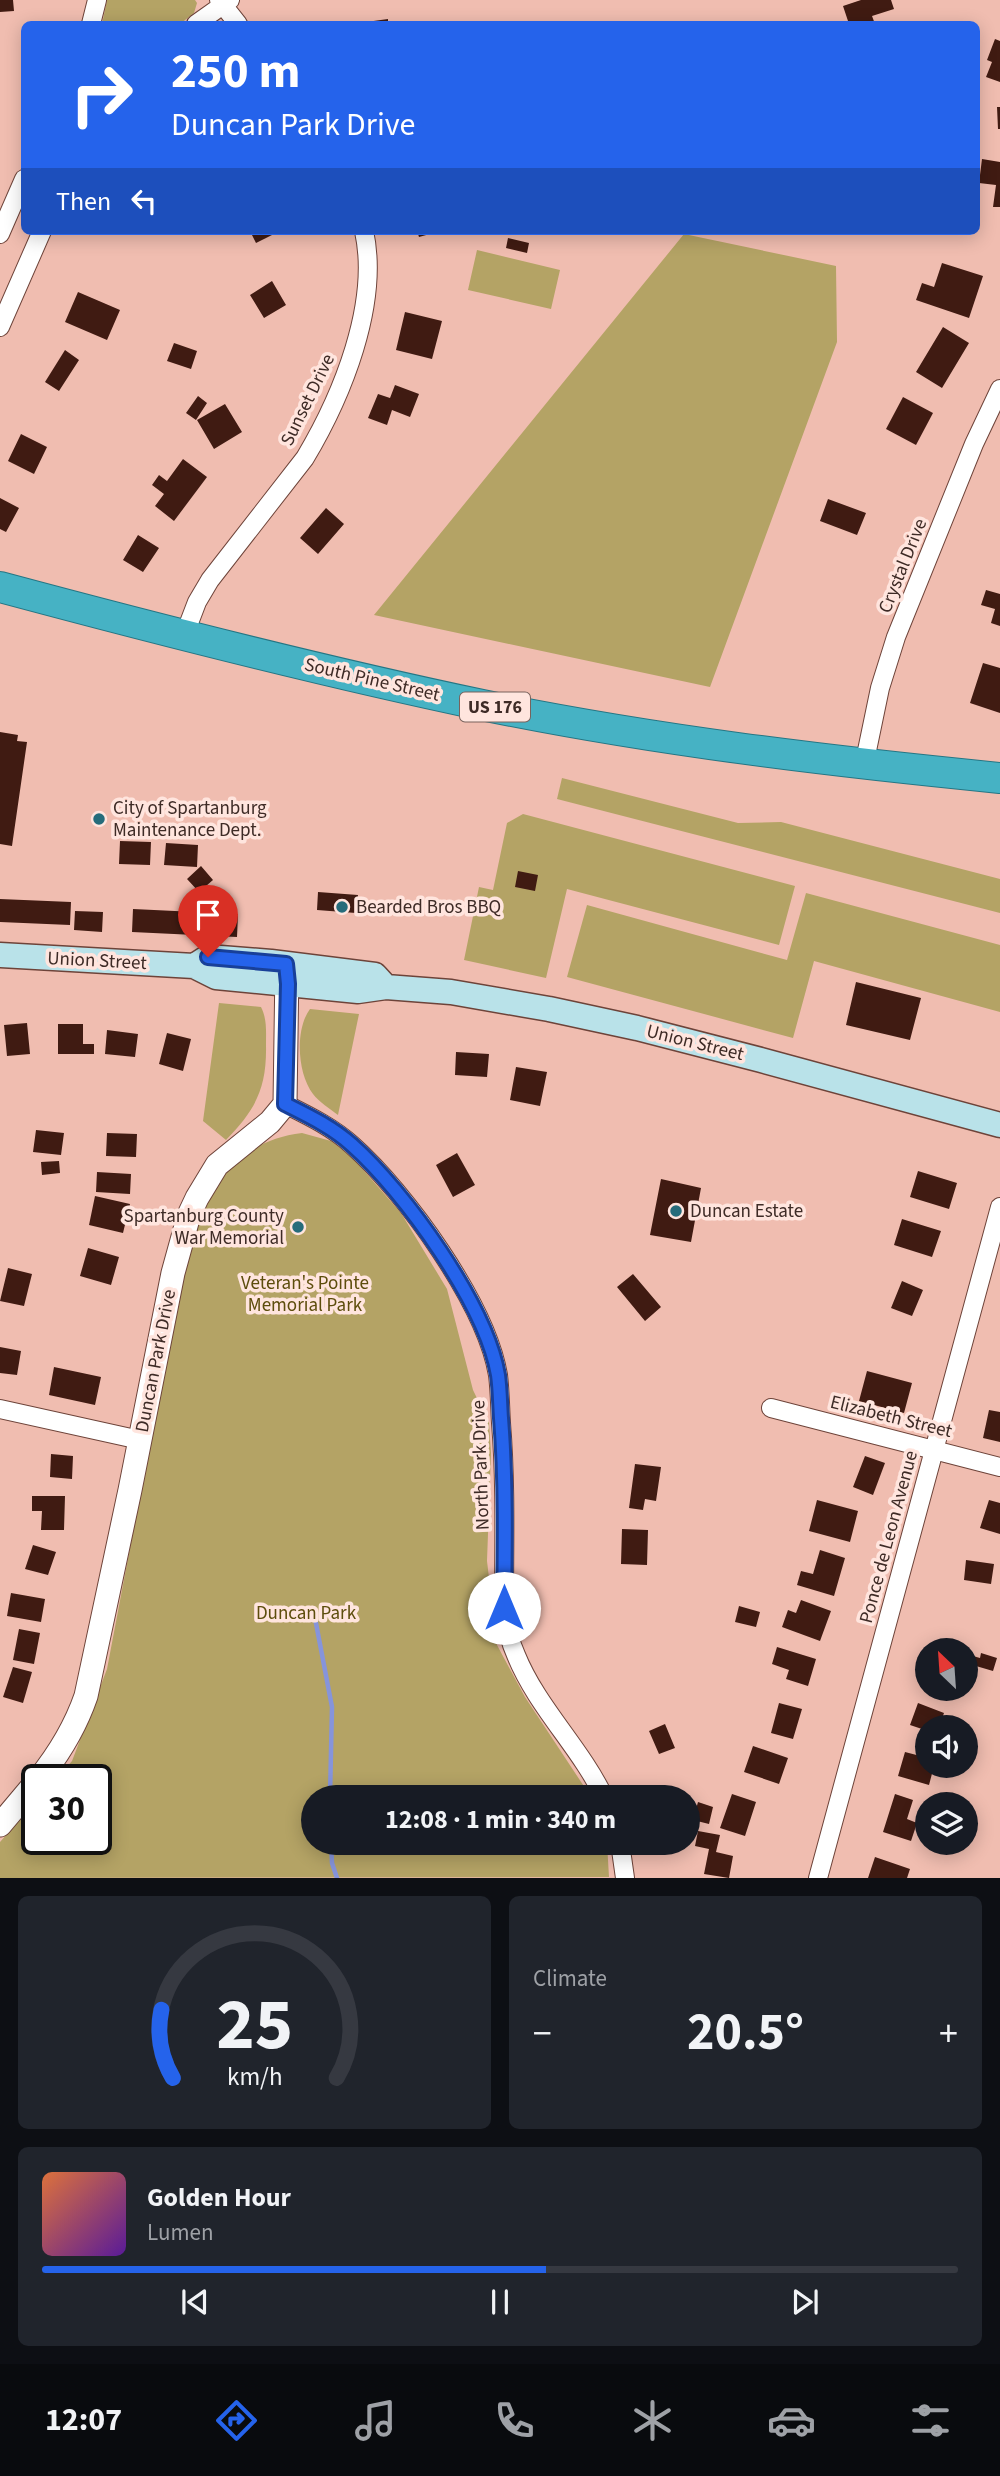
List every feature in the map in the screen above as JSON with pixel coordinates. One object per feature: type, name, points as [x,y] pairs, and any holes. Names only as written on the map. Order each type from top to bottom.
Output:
[{"type":"highway","name":"South Pine Street","points":[[0,587],[184,636],[369,681],[485,705],[692,740],[864,765],[1000,778]]},
{"type":"main road","name":"Union Street","points":[[0,955],[194,966],[208,957],[287,974],[375,975],[386,987],[452,992],[637,1028],[1000,1125]]},
{"type":"street","points":[[92,21],[97,0]]},
{"type":"street","points":[[200,21],[224,1],[236,21]]},
{"type":"street","points":[[0,234],[21,193]]},
{"type":"street","points":[[0,327],[40,235]]},
{"type":"street","name":"Sunset Drive","points":[[184,636],[197,602],[210,580],[305,458],[320,430],[360,332],[368,270],[364,235]]},
{"type":"street","name":"Crystal Drive","points":[[864,765],[880,688],[896,637],[974,444],[1000,390]]},
{"type":"street","points":[[285,1104],[287,974]]},
{"type":"street","name":"Duncan Park Drive","points":[[50,1764],[61,1751],[86,1696],[173,1273],[189,1216],[217,1165],[270,1122],[285,1104]]},
{"type":"street","name":"North Park Drive","points":[[285,1104],[318,1120],[351,1144],[407,1205],[433,1240],[490,1345],[498,1376],[505,1447],[504,1608],[508,1632],[527,1677],[597,1785]]},
{"type":"street","name":"Ponce de Leon Avenue","points":[[818,1878],[1000,1207]]},
{"type":"street","name":"Elizabeth Street","points":[[771,1408],[1000,1467]]},
{"type":"street","points":[[0,1409],[140,1440]]},
{"type":"street","name":"Duncan Park Drive","points":[[0,1825],[21,1799]]},
{"type":"street","points":[[622,1855],[625,1878]]},
{"type":"green space","points":[[107,0],[195,0],[197,3],[194,13],[184,21],[103,21]]},
{"type":"green space","points":[[683,235],[836,266],[837,342],[710,687],[374,615]]},
{"type":"green space","points":[[477,250],[560,270],[551,309],[468,290]]},
{"type":"green space","points":[[562,778],[738,823],[781,822],[1000,879],[1000,913],[557,799]]},
{"type":"green space","points":[[523,814],[795,886],[779,945],[567,889],[546,978],[464,960],[479,887],[493,890],[507,823]]},
{"type":"green space","points":[[806,893],[1000,945],[1000,1012],[814,961],[793,1038],[567,977],[587,905],[787,960]]},
{"type":"green space","points":[[219,1003],[261,1007],[266,1029],[266,1059],[262,1086],[252,1108],[226,1140],[203,1121]]},
{"type":"green space","points":[[310,1009],[359,1014],[338,1115],[315,1097],[304,1075],[300,1039]]},
{"type":"green space","name":"Duncan Park","points":[[302,1133],[331,1141],[352,1157],[401,1213],[447,1289],[473,1390],[489,1423],[491,1453],[487,1561],[497,1645],[525,1697],[583,1785],[301,1785],[301,1855],[608,1855],[609,1877],[0,1878],[0,1842],[21,1818],[21,1855],[112,1855],[112,1764],[69,1764],[107,1669],[182,1274],[198,1225],[220,1182],[234,1164],[252,1150],[275,1139]]},
{"type":"building","points":[[0,0],[13,0],[14,11],[0,12]]},
{"type":"building","points":[[861,0],[891,0],[894,9],[872,16],[874,21],[848,21],[843,6]]},
{"type":"building","points":[[995,39],[1000,41],[1000,82],[986,77],[992,62],[987,60]]},
{"type":"building","points":[[997,107],[1000,107],[1000,129],[998,129]]},
{"type":"building","points":[[982,159],[1000,162],[1000,207],[993,207],[996,185],[980,183]]},
{"type":"building","points":[[252,235],[272,235],[256,243]]},
{"type":"building","points":[[508,238],[529,243],[527,253],[506,248]]},
{"type":"building","points":[[942,263],[983,276],[969,318],[916,300],[922,283],[934,287]]},
{"type":"building","points":[[272,281],[286,305],[264,318],[250,295]]},
{"type":"building","points":[[78,292],[120,310],[107,340],[65,322]]},
{"type":"building","points":[[405,312],[442,321],[432,359],[396,350]]},
{"type":"building","points":[[943,327],[969,343],[942,388],[916,372]]},
{"type":"building","points":[[174,343],[197,351],[191,369],[167,361]]},
{"type":"building","points":[[65,350],[79,360],[59,391],[45,382]]},
{"type":"building","points":[[395,385],[419,394],[410,417],[392,410],[387,425],[368,418],[378,394],[390,398]]},
{"type":"building","points":[[198,396],[207,403],[196,420],[186,413]]},
{"type":"building","points":[[903,397],[933,413],[916,445],[886,429]]},
{"type":"building","points":[[225,404],[242,432],[214,449],[197,420]]},
{"type":"building","points":[[21,434],[47,447],[34,474],[8,461]]},
{"type":"building","points":[[183,459],[207,477],[174,521],[155,506],[164,494],[152,485],[159,475],[167,481]]},
{"type":"building","points":[[0,498],[19,508],[6,532],[0,529]]},
{"type":"building","points":[[828,499],[866,513],[857,535],[820,521]]},
{"type":"building","points":[[326,508],[344,524],[318,554],[300,538]]},
{"type":"building","points":[[138,535],[159,548],[143,572],[123,560]]},
{"type":"building","points":[[986,590],[1000,594],[1000,626],[991,623],[995,609],[981,605]]},
{"type":"building","points":[[983,663],[1000,668],[1000,713],[970,703]]},
{"type":"building","points":[[0,732],[18,735],[17,741],[27,742],[12,846],[0,844]]},
{"type":"building","points":[[120,841],[151,842],[150,865],[119,864]]},
{"type":"building","points":[[166,843],[198,845],[197,867],[164,865]]},
{"type":"building","points":[[201,866],[213,880],[199,892],[187,879]]},
{"type":"building","points":[[518,871],[538,875],[535,891],[515,887]]},
{"type":"building","points":[[318,892],[358,895],[356,913],[317,910]]},
{"type":"building","points":[[0,899],[71,902],[70,925],[0,922]]},
{"type":"building","points":[[133,909],[238,914],[237,937],[132,932]]},
{"type":"building","points":[[75,911],[103,912],[102,932],[74,930]]},
{"type":"building","points":[[856,982],[921,998],[910,1040],[846,1025]]},
{"type":"building","points":[[27,1023],[30,1054],[7,1056],[4,1025]]},
{"type":"building","points":[[58,1024],[83,1024],[83,1044],[94,1044],[94,1054],[58,1054]]},
{"type":"building","points":[[107,1030],[138,1034],[135,1057],[105,1054]]},
{"type":"building","points":[[167,1033],[191,1039],[183,1071],[159,1064]]},
{"type":"building","points":[[456,1052],[489,1054],[487,1077],[455,1075]]},
{"type":"building","points":[[516,1067],[547,1072],[540,1106],[510,1100]]},
{"type":"building","points":[[36,1130],[64,1133],[61,1155],[33,1152]]},
{"type":"building","points":[[107,1133],[137,1134],[136,1157],[106,1156]]},
{"type":"building","points":[[457,1153],[475,1185],[453,1197],[436,1165]]},
{"type":"building","points":[[59,1161],[60,1173],[42,1175],[41,1162]]},
{"type":"building","points":[[918,1171],[957,1183],[949,1209],[910,1197]]},
{"type":"building","points":[[97,1172],[131,1174],[130,1194],[96,1192]]},
{"type":"building","name":"Duncan Estate","points":[[661,1179],[701,1188],[691,1242],[650,1235]]},
{"type":"building","points":[[95,1196],[130,1204],[123,1233],[89,1225]]},
{"type":"building","points":[[902,1219],[941,1231],[932,1257],[894,1245]]},
{"type":"building","points":[[88,1248],[119,1257],[111,1285],[80,1276]]},
{"type":"building","points":[[8,1268],[32,1274],[24,1306],[0,1301]]},
{"type":"building","points":[[633,1274],[661,1307],[645,1321],[617,1287]]},
{"type":"building","points":[[902,1281],[923,1290],[912,1316],[891,1308]]},
{"type":"building","points":[[0,1347],[21,1351],[17,1375],[0,1373]]},
{"type":"building","points":[[54,1367],[101,1377],[95,1405],[49,1395]]},
{"type":"building","points":[[867,1371],[912,1383],[904,1413],[859,1401]]},
{"type":"building","points":[[989,1410],[1000,1412],[1000,1442],[983,1438]]},
{"type":"building","points":[[51,1454],[73,1456],[72,1479],[50,1477]]},
{"type":"building","points":[[865,1456],[885,1463],[873,1495],[853,1487]]},
{"type":"building","points":[[635,1464],[661,1467],[656,1501],[645,1499],[643,1510],[629,1508]]},
{"type":"building","points":[[32,1496],[65,1496],[64,1530],[41,1530],[42,1511],[32,1511]]},
{"type":"building","points":[[817,1500],[858,1511],[850,1542],[809,1531]]},
{"type":"building","points":[[989,1500],[1000,1503],[1000,1534],[980,1528]]},
{"type":"building","points":[[622,1529],[648,1530],[647,1565],[621,1564]]},
{"type":"building","points":[[33,1545],[56,1552],[48,1575],[25,1569]]},
{"type":"building","points":[[820,1550],[845,1558],[834,1596],[797,1585],[801,1571],[813,1574]]},
{"type":"building","points":[[966,1560],[994,1564],[991,1584],[964,1580]]},
{"type":"building","points":[[11,1593],[45,1599],[41,1622],[7,1616]]},
{"type":"building","points":[[801,1600],[831,1611],[820,1641],[782,1627],[788,1610],[796,1613]]},
{"type":"building","points":[[739,1606],[760,1612],[756,1627],[735,1622]]},
{"type":"building","points":[[19,1629],[40,1633],[34,1664],[13,1660]]},
{"type":"building","points":[[777,1647],[816,1659],[808,1686],[786,1679],[789,1670],[772,1664]]},
{"type":"building","points":[[981,1653],[997,1658],[993,1671],[978,1667]]},
{"type":"building","points":[[13,1667],[32,1672],[23,1703],[3,1697]]},
{"type":"building","points":[[779,1703],[802,1709],[793,1739],[771,1733]]},
{"type":"building","points":[[918,1703],[944,1713],[915,1715],[915,1727],[910,1725]]},
{"type":"building","points":[[665,1724],[675,1748],[659,1754],[649,1731]]},
{"type":"building","points":[[753,1746],[788,1758],[779,1784],[744,1772]]},
{"type":"building","points":[[905,1752],[915,1755],[915,1778],[931,1778],[929,1785],[898,1776]]},
{"type":"building","points":[[732,1794],[756,1802],[745,1836],[720,1828]]},
{"type":"building","points":[[895,1794],[913,1800],[907,1819],[915,1822],[911,1841],[883,1832]]},
{"type":"building","points":[[700,1803],[713,1807],[709,1824],[700,1822]]},
{"type":"building","points":[[700,1831],[720,1835],[716,1852],[733,1856],[729,1878],[704,1874],[709,1849],[700,1847]]},
{"type":"building","points":[[875,1857],[910,1869],[907,1878],[868,1878]]},
{"type":"waterway","points":[[315,1618],[332,1707],[330,1785]]},
{"type":"waterway","points":[[332,1855],[337,1878]]},
{"type":"place","name":"City of Spartanburg Maintenance Dept.","points":[[99,819]]},
{"type":"place","name":"Bearded Bros BBQ","points":[[342,907]]},
{"type":"place","name":"Duncan Estate","points":[[676,1211]]},
{"type":"place","name":"Spartanburg County War Memorial","points":[[298,1227]]},
{"type":"route","points":[[208,957],[286,964],[288,984],[285,1104],[318,1120],[351,1144],[407,1205],[433,1240],[490,1345],[498,1376],[505,1447],[504,1608]]},
{"type":"park label","name":"Veteran's Pointe Memorial Park","points":[[305,1294]]}]
